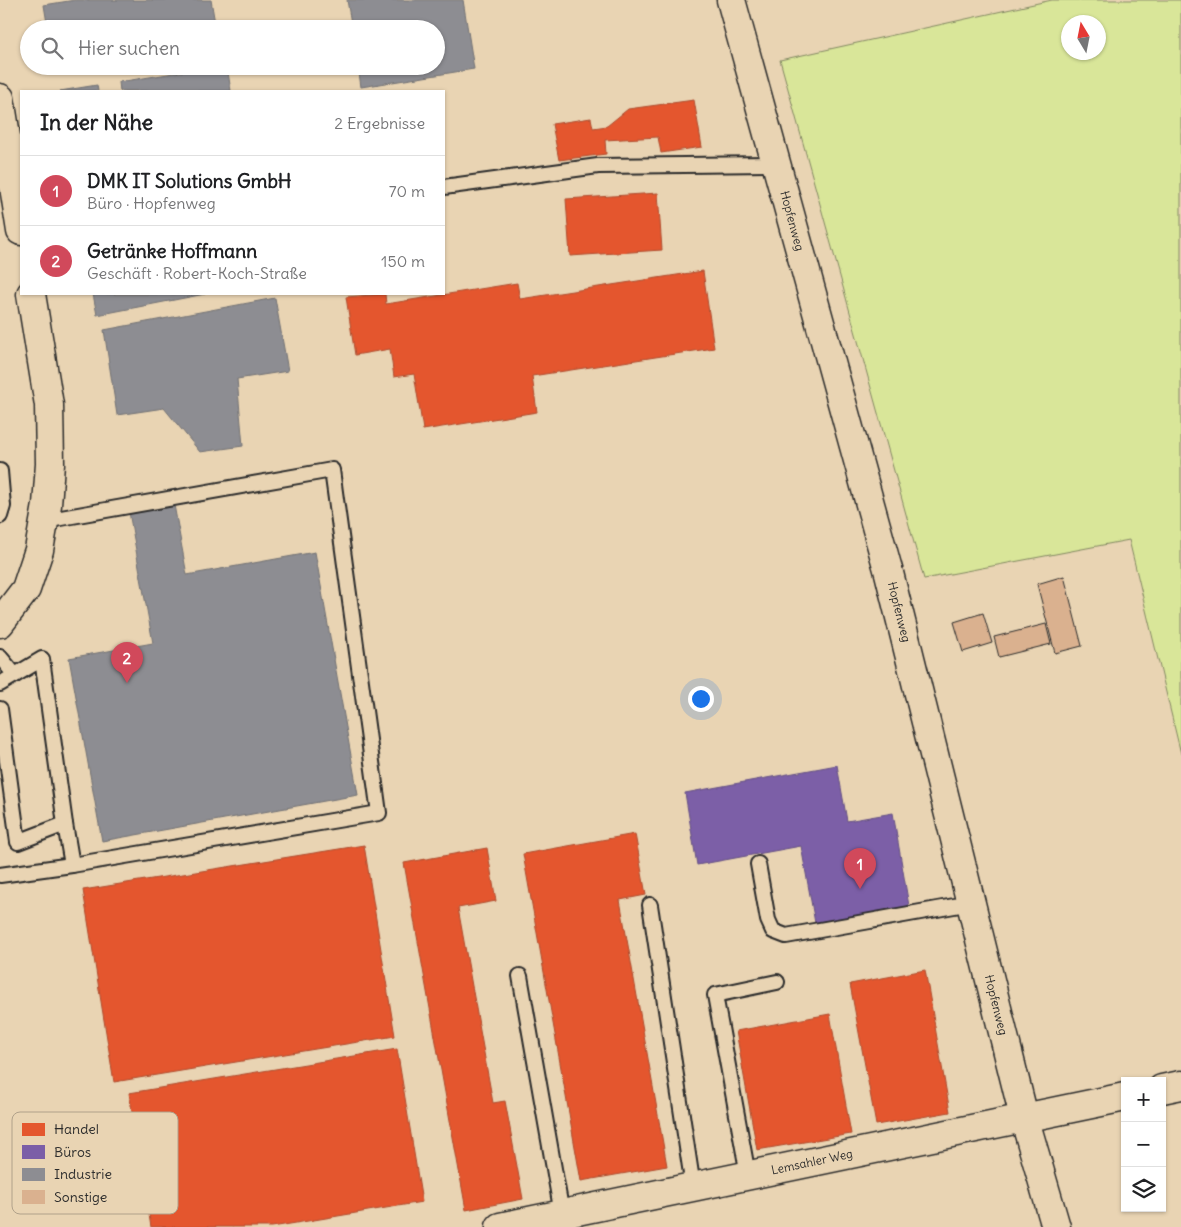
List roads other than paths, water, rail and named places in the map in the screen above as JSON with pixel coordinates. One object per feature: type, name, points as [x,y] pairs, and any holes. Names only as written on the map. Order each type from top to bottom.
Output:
[{"type":"street","name":"Hopfenweg","points":[[731,0],[889,573],[1024,1118],[1056,1227]]},
{"type":"street","points":[[0,98],[20,225]]},
{"type":"street","points":[[0,623],[26,588],[39,550],[50,464],[49,405],[31,295]]},
{"type":"street","points":[[1166,1087],[1181,1084]]},
{"type":"street","name":"Lemsahler Weg","points":[[500,1227],[1121,1097]]},
{"type":"lane","points":[[445,187],[598,166],[776,164]]},
{"type":"lane","points":[[0,876],[379,813],[332,470],[44,521]]},
{"type":"lane","points":[[0,471],[3,506],[0,516]]},
{"type":"lane","points":[[0,657],[15,675]]},
{"type":"lane","points":[[0,684],[42,659],[72,865]]},
{"type":"lane","points":[[0,709],[18,842],[65,824]]},
{"type":"lane","points":[[758,864],[768,920],[773,931],[786,936],[971,903]]},
{"type":"lane","points":[[650,905],[693,1187]]},
{"type":"lane","points":[[520,976],[562,1214]]},
{"type":"lane","points":[[748,1175],[715,995],[777,982]]},
{"type":"place","name":"Getränke Hoffmann","points":[[127,683]]},
{"type":"place","name":"DMK IT Solutions GmbH","points":[[860,889]]}]
